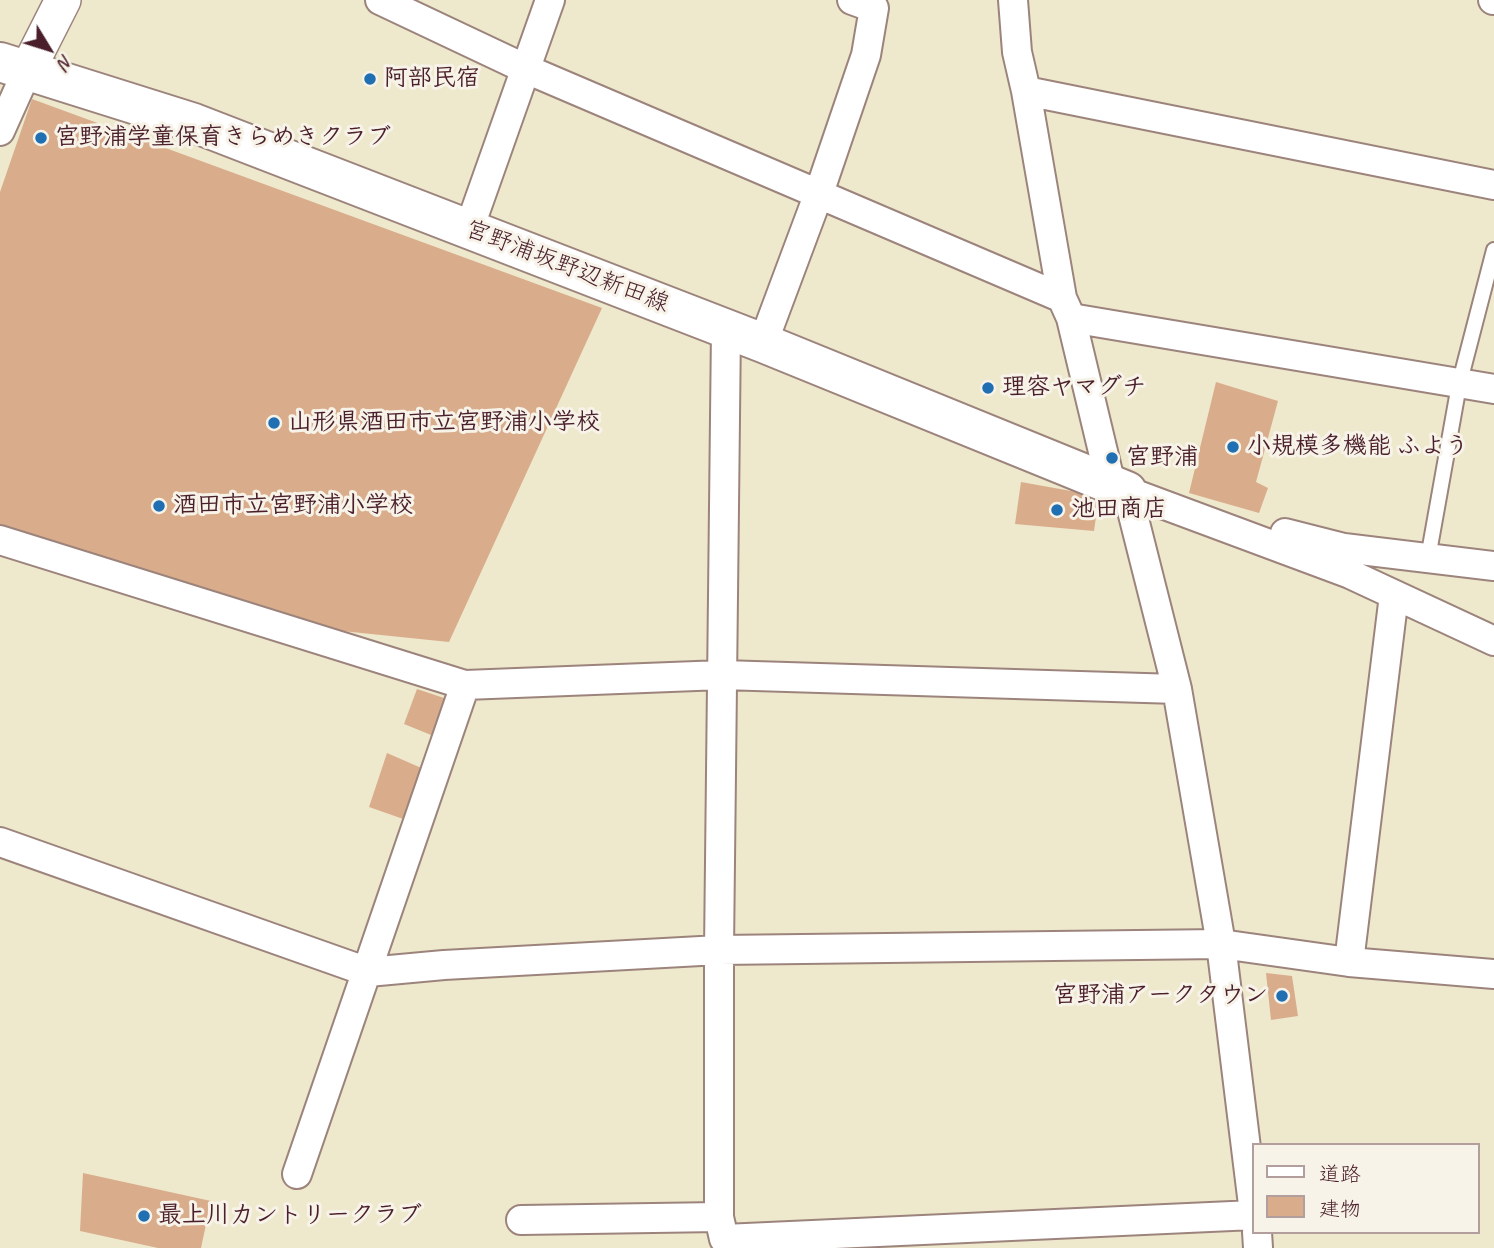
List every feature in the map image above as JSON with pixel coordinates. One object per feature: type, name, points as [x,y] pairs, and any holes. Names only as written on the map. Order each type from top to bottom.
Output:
[{"type":"main road","name":"宮野浦坂野辺新田線","points":[[14,66],[194,123],[763,343],[1119,488]]},
{"type":"street","points":[[0,131],[14,66],[63,0]]},
{"type":"street","points":[[380,0],[526,69],[819,193],[1066,308],[1494,389]]},
{"type":"street","points":[[469,229],[550,0]]},
{"type":"street","points":[[763,343],[819,193],[866,55],[874,8],[852,0]]},
{"type":"street","points":[[1013,0],[1017,52],[1066,308],[1177,689],[1221,944],[1252,1198]]},
{"type":"street","points":[[1026,91],[1494,185]]},
{"type":"street","points":[[722,1235],[719,950],[726,329]]},
{"type":"street","points":[[1119,488],[1344,548],[1494,566]]},
{"type":"street","points":[[1119,488],[1350,573],[1494,640]]},
{"type":"street","points":[[0,540],[466,685],[722,675],[1177,689]]},
{"type":"street","points":[[1349,962],[1394,594]]},
{"type":"street","points":[[297,1174],[466,685]]},
{"type":"street","points":[[0,842],[368,972],[458,964],[719,950],[1221,944],[1349,962],[1494,974]]},
{"type":"street","points":[[521,1220],[722,1235],[1252,1214]]},
{"type":"lane","points":[[1428,558],[1459,384],[1494,250]]},
{"type":"building","name":"山形県酒田市立宮野浦小学校","points":[[32,99],[602,308],[449,642],[235,620],[0,539],[0,192]]},
{"type":"building","name":"小規模多機能 ふよう","points":[[1216,382],[1278,401],[1256,482],[1268,488],[1259,513],[1189,493]]},
{"type":"building","name":"池田商店","points":[[1021,482],[1099,496],[1094,531],[1015,524]]},
{"type":"building","points":[[417,689],[447,699],[436,737],[404,724]]},
{"type":"building","points":[[387,753],[426,770],[409,821],[369,807]]},
{"type":"building","name":"宮野浦アークタウン","points":[[1266,973],[1292,976],[1298,1016],[1271,1020]]},
{"type":"building","name":"最上川カントリークラブ","points":[[83,1173],[211,1201],[201,1248],[158,1248],[80,1231]]},
{"type":"place","name":"阿部民宿","points":[[370,79]]},
{"type":"place","name":"宮野浦学童保育きらめきクラブ","points":[[41,138]]},
{"type":"place","name":"理容ヤマグチ","points":[[988,388]]},
{"type":"place","name":"山形県酒田市立宮野浦小学校","points":[[274,423]]},
{"type":"place","name":"小規模多機能 ふよう","points":[[1233,447]]},
{"type":"place","name":"宮野浦","points":[[1112,458]]},
{"type":"place","name":"酒田市立宮野浦小学校","points":[[159,506]]},
{"type":"place","name":"池田商店","points":[[1057,510]]},
{"type":"place","name":"宮野浦アークタウン","points":[[1282,996]]},
{"type":"place","name":"最上川カントリークラブ","points":[[144,1216]]}]
